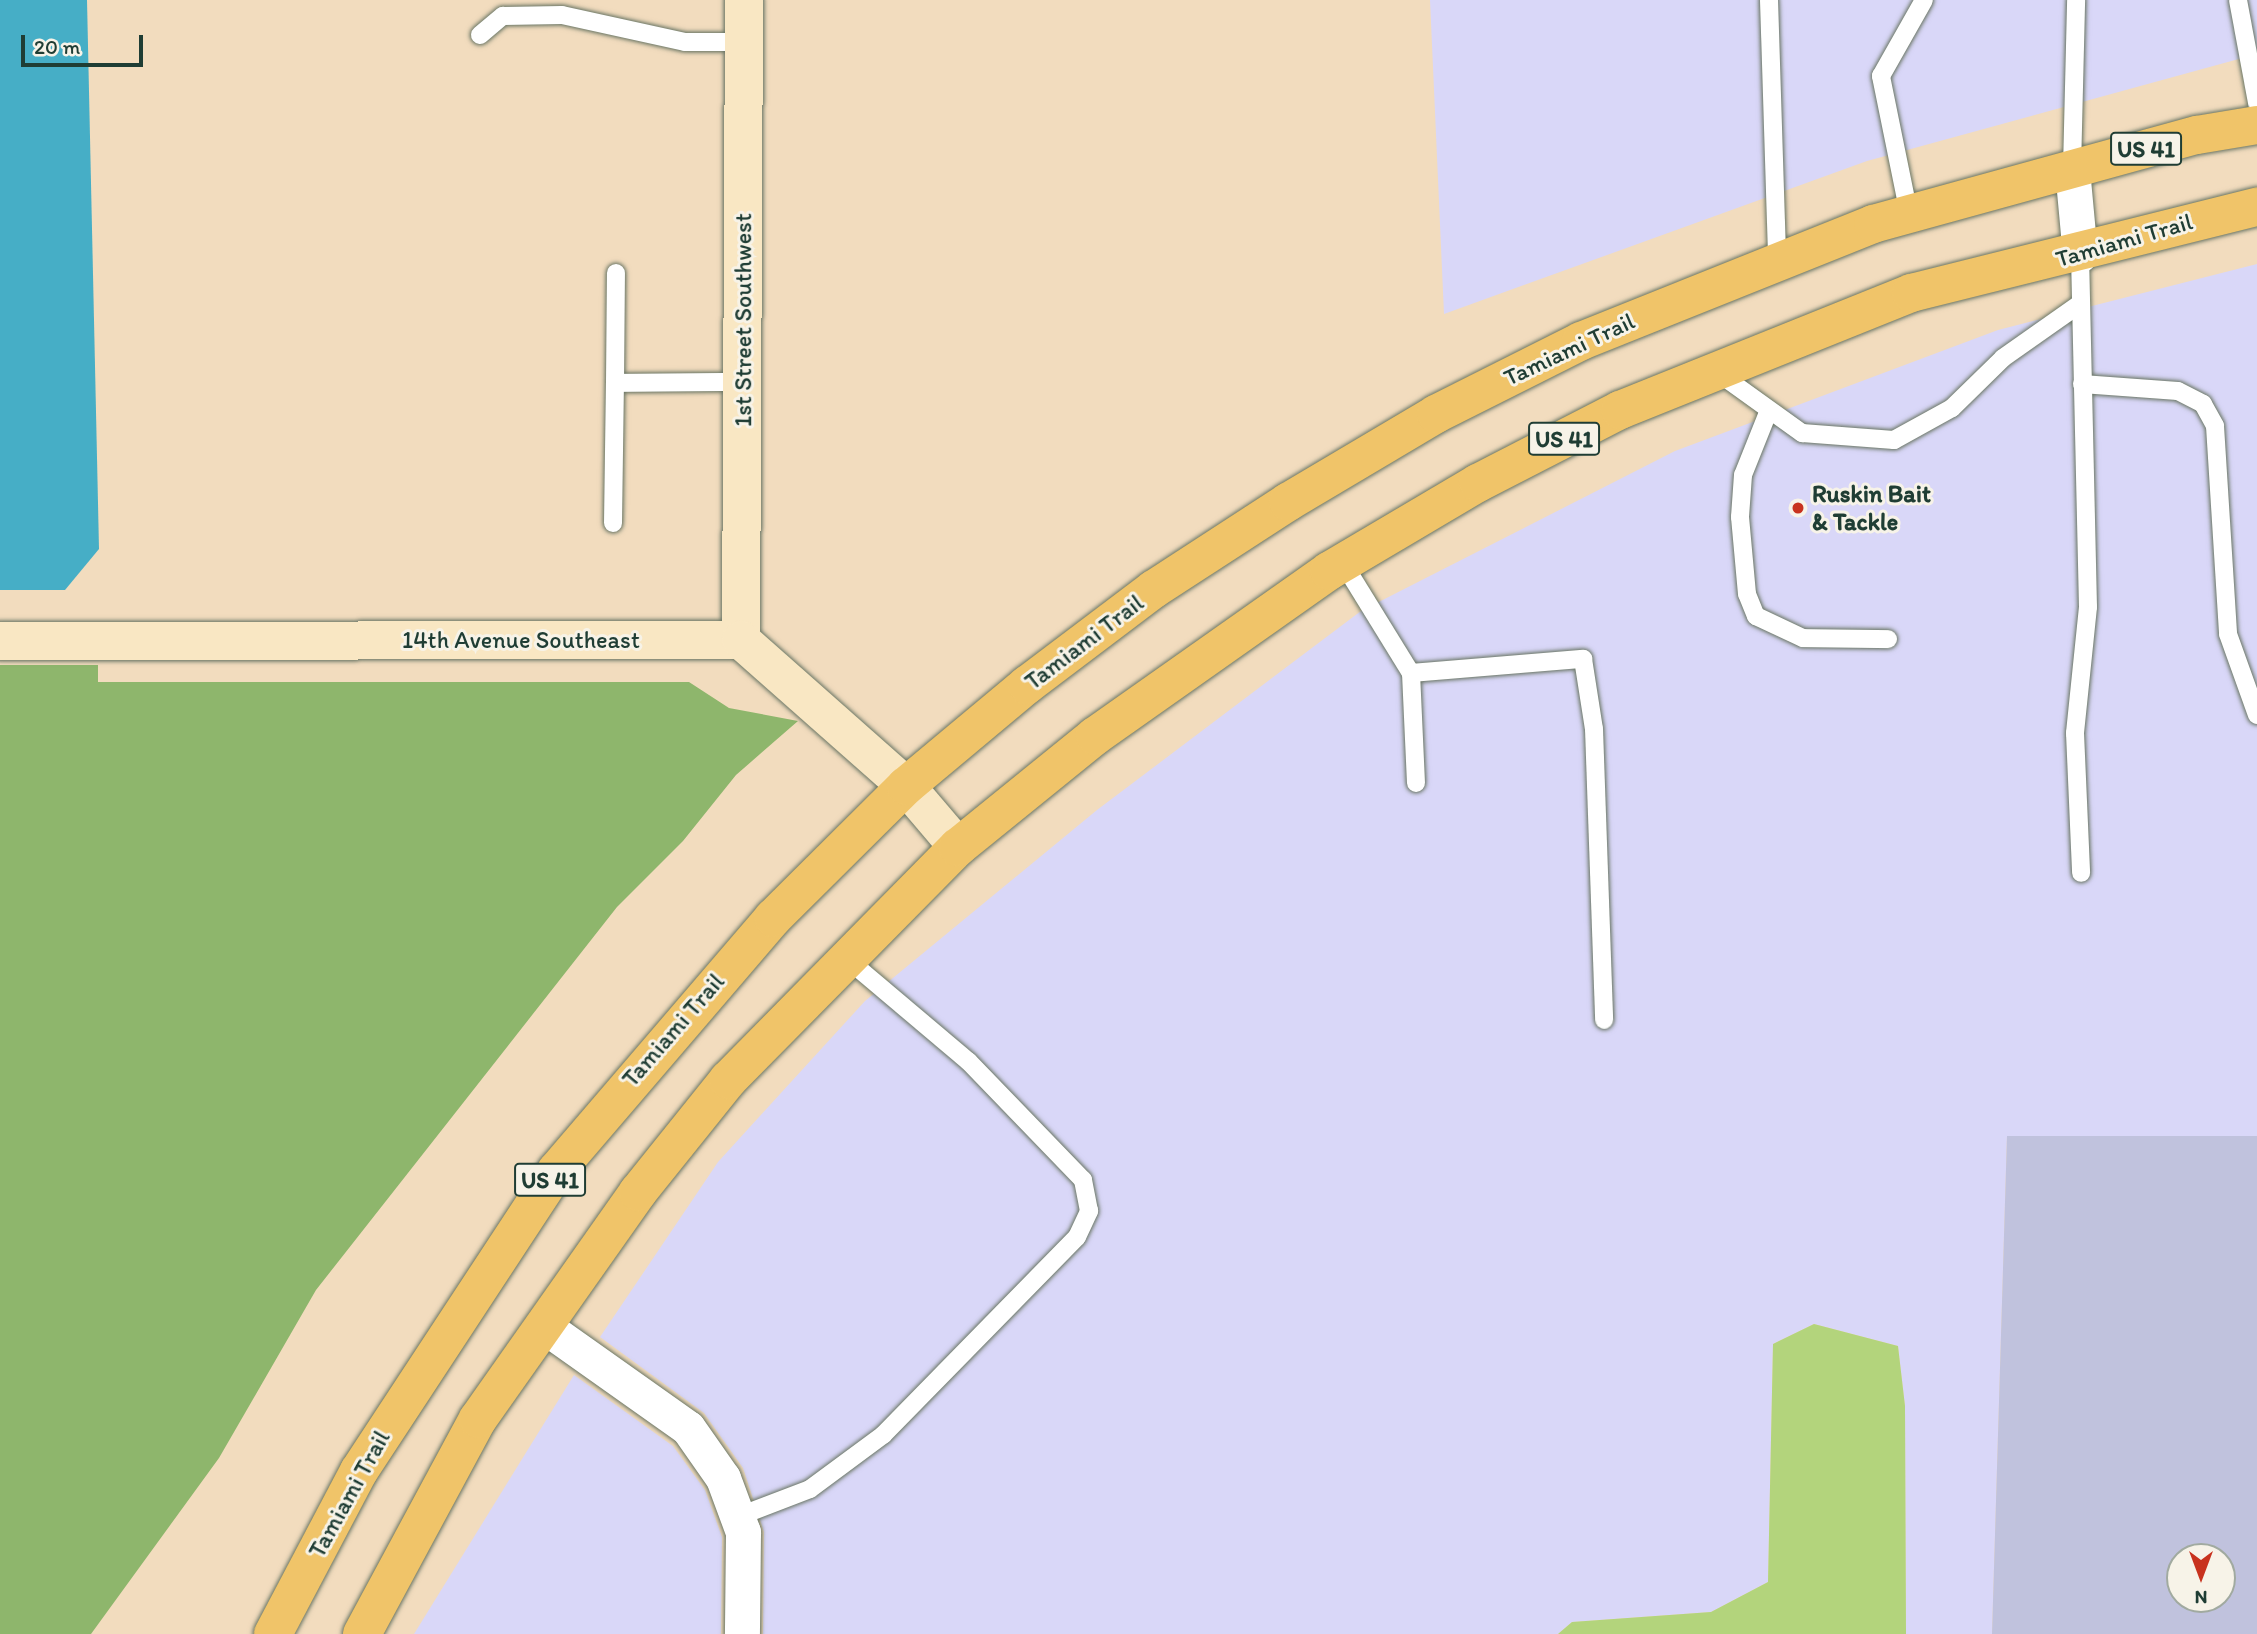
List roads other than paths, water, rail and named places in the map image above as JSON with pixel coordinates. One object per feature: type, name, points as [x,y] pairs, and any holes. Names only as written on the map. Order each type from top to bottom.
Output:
[{"type":"main road","name":"Tamiami Trail","points":[[273,1634],[359,1471],[557,1170],[764,927],[906,786],[1154,589],[1288,502],[1436,414],[1581,341],[1777,259],[1909,214],[2072,169],[2257,125]]},
{"type":"main road","name":"Tamiami Trail","points":[[362,1634],[478,1419],[638,1192],[728,1080],[845,957],[958,847],[1221,641],[1343,563],[1489,477],[1715,371],[1911,293],[2080,255],[2203,217],[2257,207]]},
{"type":"street","name":"1st Street Southwest","points":[[741,640],[744,0]]},
{"type":"street","points":[[2072,169],[2080,255]]},
{"type":"street","points":[[741,640],[906,786],[958,847]]},
{"type":"street","name":"14th Avenue Southeast","points":[[0,641],[741,640]]},
{"type":"street","points":[[544,1326],[688,1428],[723,1478],[743,1532],[742,1634]]},
{"type":"lane","points":[[1769,0],[1777,259]]},
{"type":"lane","points":[[1909,214],[1881,76],[1924,0]]},
{"type":"lane","points":[[2072,169],[2076,0]]},
{"type":"lane","points":[[2238,0],[2257,103]]},
{"type":"lane","points":[[480,35],[503,16],[562,15],[685,42],[744,42]]},
{"type":"lane","points":[[2080,255],[2078,305],[2088,607],[2075,733],[2081,873]]},
{"type":"lane","points":[[613,523],[616,273]]},
{"type":"lane","points":[[1715,371],[1802,433],[1895,440],[1952,408],[2003,359],[2078,305]]},
{"type":"lane","points":[[615,383],[742,382]]},
{"type":"lane","points":[[2082,384],[2178,391],[2203,404],[2215,426],[2228,634],[2257,715]]},
{"type":"lane","points":[[1769,410],[1743,475],[1740,517],[1747,594],[1756,615],[1803,638],[1888,639]]},
{"type":"lane","points":[[1343,563],[1412,673],[1416,783]]},
{"type":"lane","points":[[1412,673],[1583,659],[1594,729],[1604,1020]]},
{"type":"lane","points":[[737,1517],[810,1489],[883,1435],[1077,1237],[1089,1211],[1083,1180],[968,1061],[845,957]]},
{"type":"water","points":[[0,0],[87,0],[99,549],[65,590],[0,590]]},
{"type":"place","name":"Ruskin Bait & Tackle","points":[[1798,508]]}]
